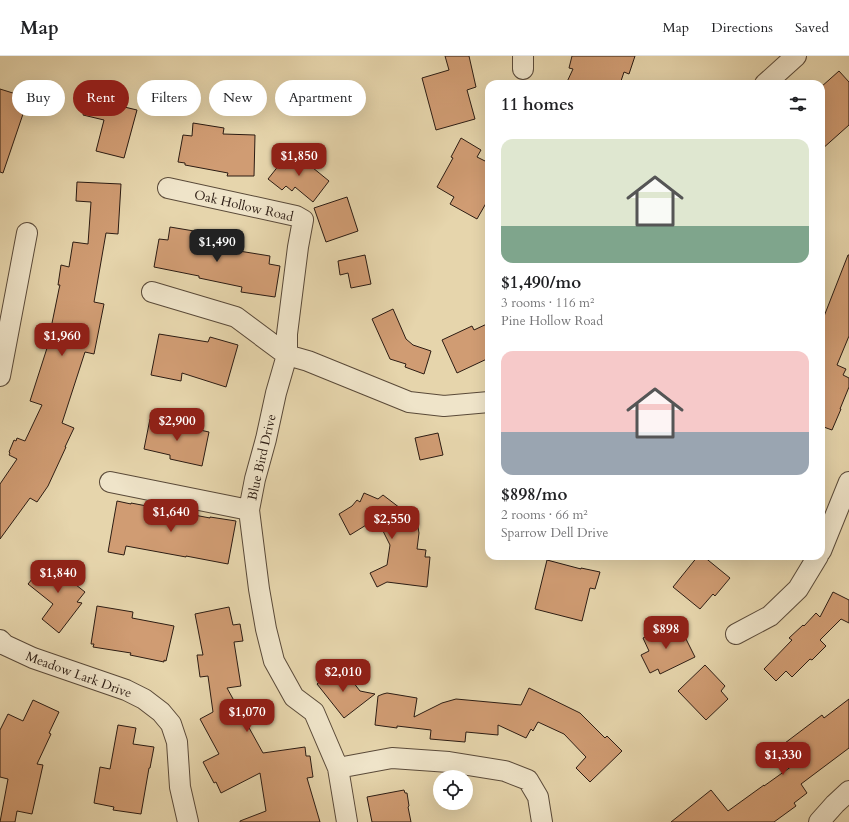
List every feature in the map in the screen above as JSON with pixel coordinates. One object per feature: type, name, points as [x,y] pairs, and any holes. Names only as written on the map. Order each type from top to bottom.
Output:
[{"type":"street","points":[[769,80],[796,56]]},
{"type":"street","name":"Oak Hollow Road","points":[[168,188],[296,216],[302,220],[287,334],[287,355]]},
{"type":"street","points":[[0,376],[27,233]]},
{"type":"street","points":[[152,292],[236,317],[287,355],[308,361],[409,402],[444,406],[485,402]]},
{"type":"street","name":"Blue Bird Drive","points":[[287,355],[276,393],[249,510],[259,589],[266,629],[274,661],[294,697],[314,712],[338,768],[347,822]]},
{"type":"street","points":[[110,482],[249,510]]},
{"type":"street","points":[[825,541],[849,482]]},
{"type":"street","points":[[736,634],[770,616],[798,589],[816,560]]},
{"type":"street","name":"Meadow Lark Drive","points":[[2,646],[126,690],[144,699],[161,712],[171,724],[177,742],[180,787],[188,822]]},
{"type":"street","points":[[338,768],[392,758],[449,762],[505,771],[528,780],[538,797],[542,822]]},
{"type":"street","points":[[818,822],[849,790]]},
{"type":"building","points":[[445,56],[469,56],[476,87],[467,90],[475,119],[436,130],[422,78],[449,70]]},
{"type":"building","points":[[572,56],[635,56],[629,74],[624,72],[621,80],[568,80],[573,69],[569,68]]},
{"type":"building","points":[[839,71],[849,82],[849,125],[825,146],[825,83]]},
{"type":"building","points":[[0,89],[12,93],[12,116],[22,116],[3,173],[0,172]]},
{"type":"building","points":[[129,108],[137,110],[124,158],[96,151],[104,120],[87,116],[129,116]]},
{"type":"building","points":[[193,123],[224,128],[223,134],[255,135],[254,176],[227,176],[228,173],[185,165],[185,163],[178,162],[183,135],[192,136]]},
{"type":"building","points":[[461,138],[481,150],[477,157],[485,161],[485,205],[477,219],[450,204],[454,197],[437,187],[453,158],[451,157]]},
{"type":"building","points":[[291,150],[329,181],[313,202],[295,187],[292,191],[286,186],[282,190],[268,179]]},
{"type":"building","points":[[77,182],[121,184],[118,234],[106,233],[94,302],[104,304],[94,354],[85,352],[62,423],[74,428],[48,486],[37,502],[30,498],[0,539],[0,484],[17,459],[9,455],[14,440],[16,441],[17,438],[25,441],[42,405],[30,401],[48,345],[44,344],[47,327],[51,328],[60,285],[58,285],[61,265],[69,267],[73,242],[88,244],[91,202],[76,201]]},
{"type":"building","points":[[347,197],[358,231],[326,242],[314,208]]},
{"type":"building","points":[[170,227],[200,232],[198,240],[240,249],[239,251],[270,256],[269,264],[280,266],[275,297],[241,292],[242,287],[154,267],[159,239],[168,240]]},
{"type":"building","points":[[365,255],[371,284],[351,288],[348,273],[340,275],[338,261]]},
{"type":"building","points":[[849,255],[849,336],[837,365],[846,369],[843,375],[849,378],[849,387],[832,430],[825,427],[825,314]]},
{"type":"building","points":[[393,309],[406,339],[413,345],[431,351],[424,374],[405,367],[406,364],[390,359],[372,319]]},
{"type":"building","points":[[485,325],[485,360],[457,373],[442,340],[472,326],[474,330]]},
{"type":"building","points":[[159,334],[208,342],[210,337],[238,345],[226,387],[182,373],[181,381],[151,375]]},
{"type":"building","points":[[150,419],[209,432],[202,466],[170,459],[170,455],[144,449]]},
{"type":"building","points":[[438,433],[443,455],[420,460],[415,438]]},
{"type":"building","points":[[364,493],[378,499],[383,495],[417,521],[419,533],[417,549],[426,550],[425,557],[430,557],[427,587],[387,582],[377,587],[370,573],[387,565],[390,545],[383,531],[371,522],[350,535],[339,514],[352,506],[357,500],[360,502]]},
{"type":"building","points":[[117,501],[210,518],[236,521],[228,564],[126,546],[124,555],[108,552]]},
{"type":"building","points":[[547,560],[581,569],[600,572],[595,589],[590,588],[582,621],[535,609]]},
{"type":"building","points":[[695,560],[708,560],[730,578],[715,596],[713,594],[700,609],[673,587]]},
{"type":"building","points":[[46,562],[56,570],[60,564],[75,576],[71,581],[85,592],[77,602],[82,603],[59,633],[42,619],[53,604],[28,584]]},
{"type":"building","points":[[833,592],[849,600],[849,623],[841,619],[820,640],[826,646],[812,660],[810,659],[792,677],[786,671],[776,681],[764,669],[792,640],[789,638],[803,625],[804,626],[816,613],[820,617]]},
{"type":"building","points":[[97,606],[133,612],[132,618],[174,626],[166,661],[164,660],[164,662],[130,655],[131,653],[93,647],[94,644],[91,644]]},
{"type":"building","points":[[229,607],[233,625],[240,624],[243,641],[234,642],[241,686],[227,688],[263,753],[305,747],[306,756],[310,756],[313,777],[307,778],[320,822],[240,822],[266,811],[260,773],[221,793],[203,762],[219,754],[200,719],[213,712],[208,676],[200,677],[197,655],[203,655],[195,614]]},
{"type":"building","points":[[674,623],[683,641],[686,639],[695,657],[660,674],[658,669],[650,673],[641,655],[649,651],[643,638]]},
{"type":"building","points":[[705,665],[725,686],[721,691],[728,699],[706,720],[678,691]]},
{"type":"building","points":[[336,669],[346,681],[353,682],[360,691],[375,694],[344,718],[317,684]]},
{"type":"building","points":[[529,688],[580,713],[605,738],[607,736],[622,751],[590,782],[576,768],[586,757],[564,734],[538,722],[533,731],[531,729],[526,738],[498,725],[498,735],[466,732],[465,742],[430,739],[431,730],[375,725],[378,696],[387,693],[417,698],[414,717],[442,703],[456,699],[521,705]]},
{"type":"building","points":[[849,699],[849,748],[801,784],[807,793],[794,803],[796,806],[774,822],[671,822],[711,790],[728,811],[799,761],[785,743],[822,715],[824,718]]},
{"type":"building","points":[[33,700],[59,712],[49,733],[51,734],[37,764],[43,765],[32,814],[17,811],[15,822],[0,822],[8,779],[0,777],[0,730],[8,714],[23,721]]},
{"type":"building","points":[[118,725],[136,728],[133,744],[154,747],[141,814],[113,810],[114,807],[94,803],[100,767],[110,769]]},
{"type":"building","points":[[404,790],[405,793],[407,793],[411,822],[372,822],[367,797]]}]
